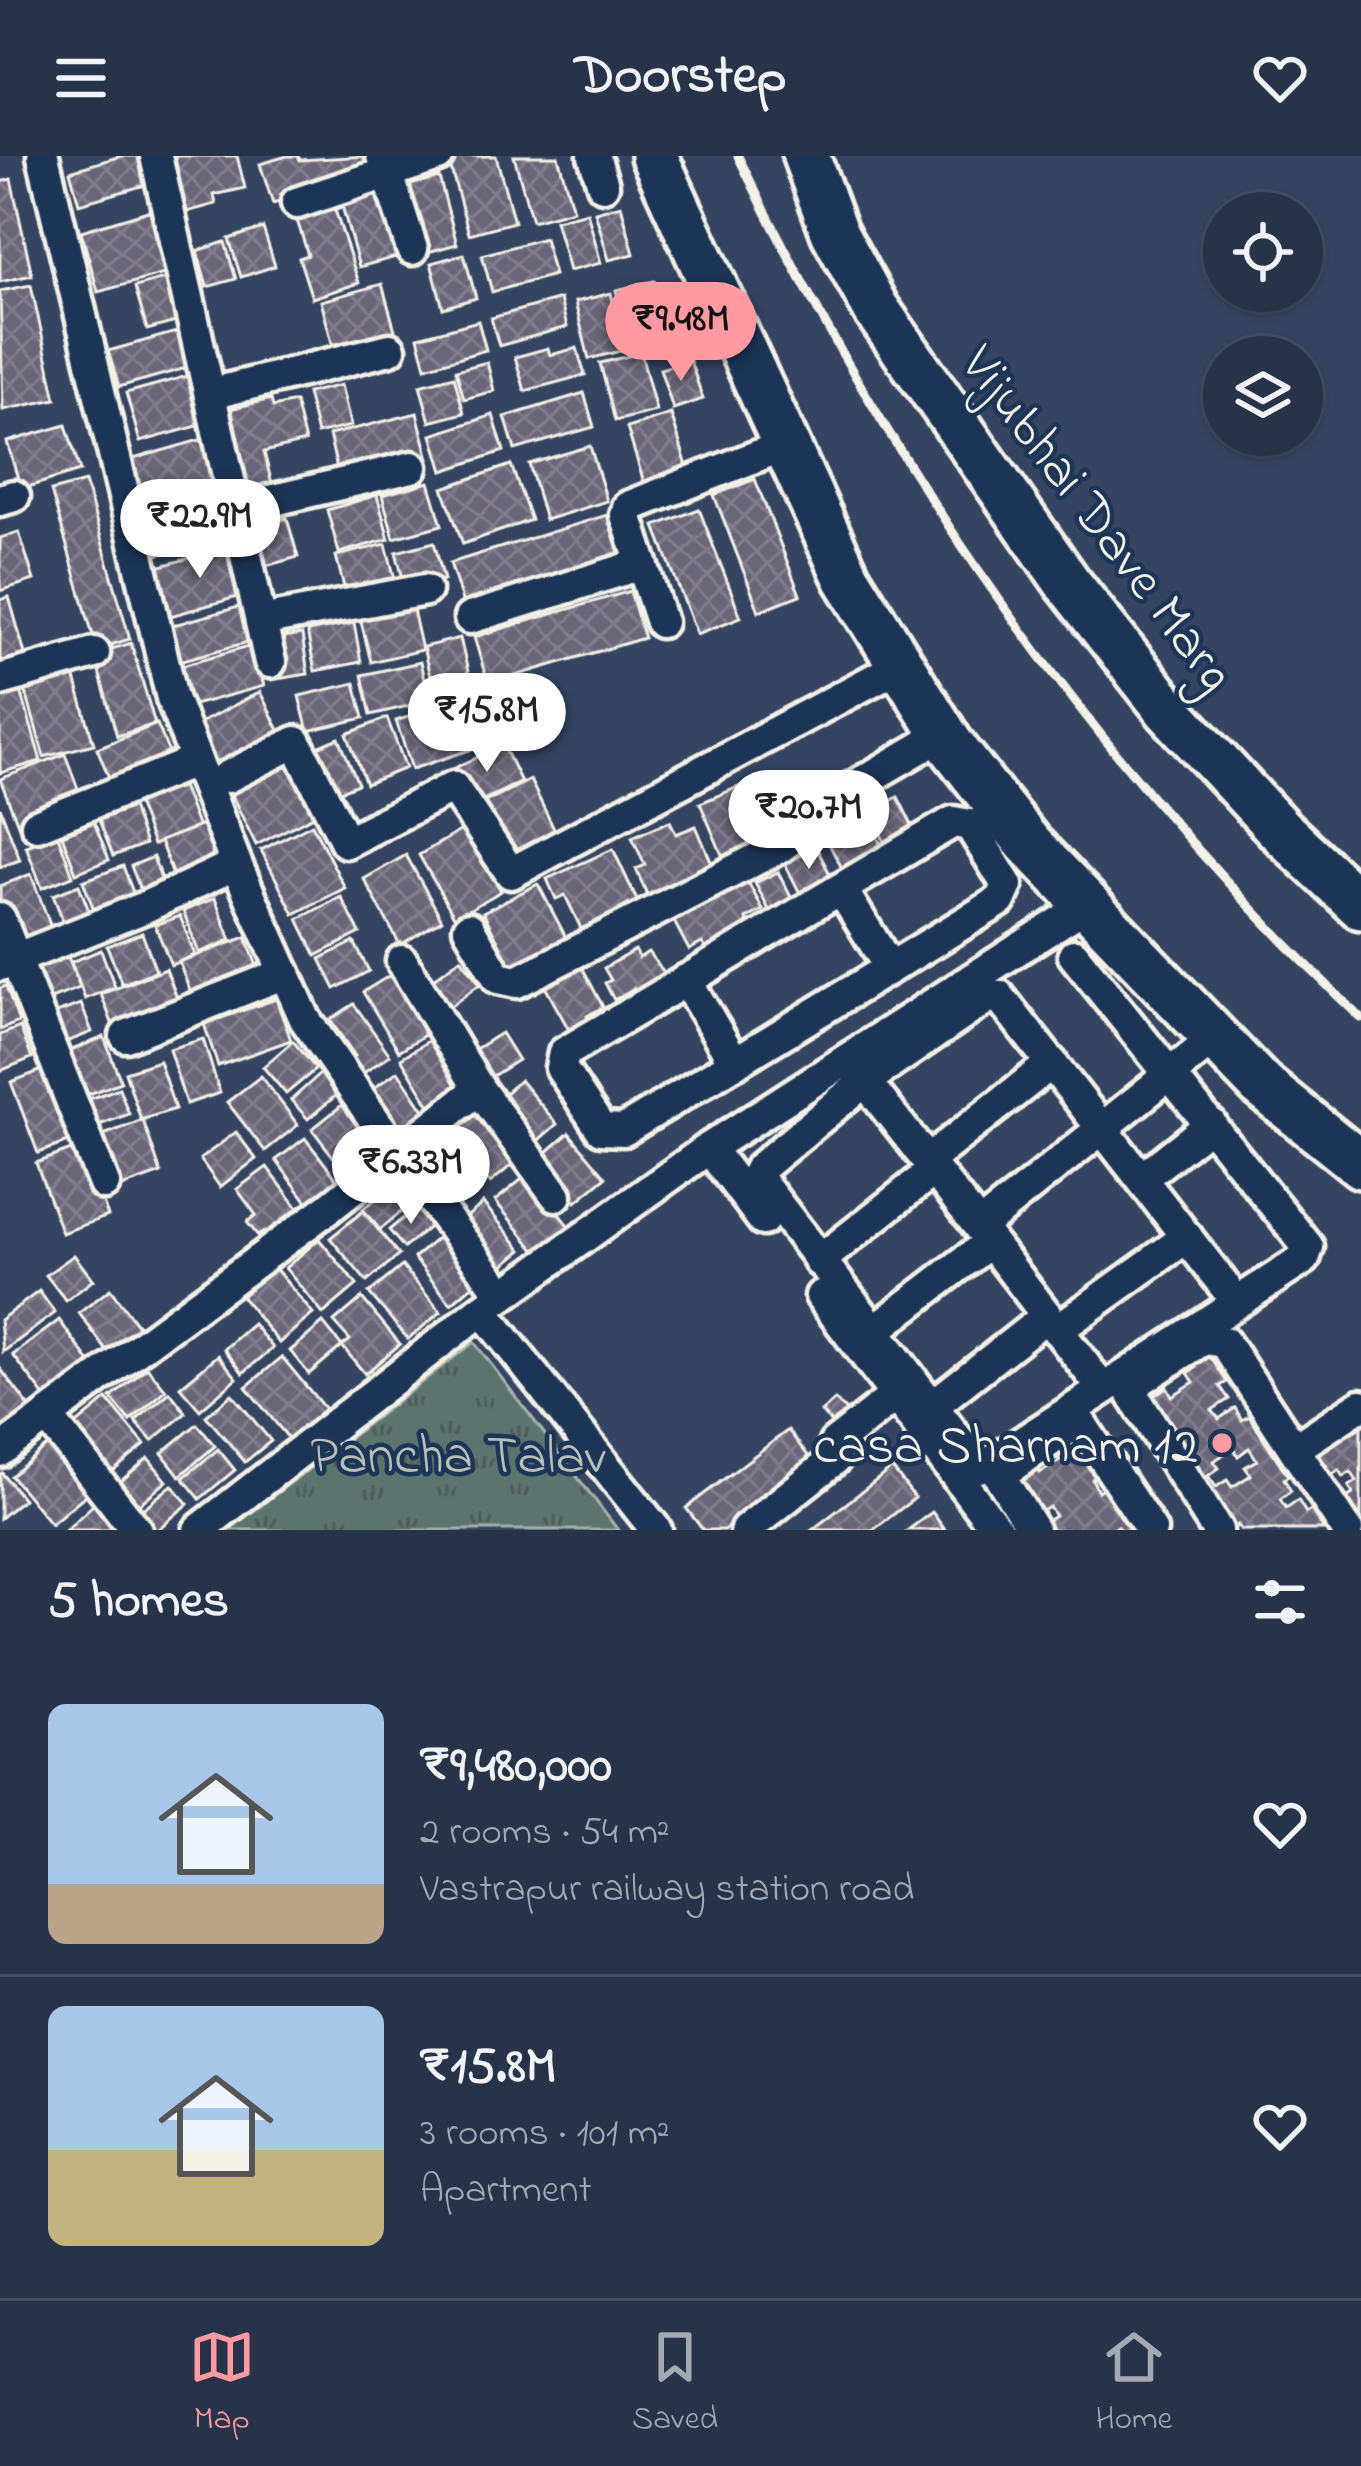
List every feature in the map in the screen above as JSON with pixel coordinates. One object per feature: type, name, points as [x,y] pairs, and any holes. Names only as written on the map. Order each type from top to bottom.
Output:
[{"type":"street","points":[[43,156],[172,698],[236,864],[305,1019],[492,1303],[656,1530]]},
{"type":"street","points":[[156,156],[270,662]]},
{"type":"street","points":[[297,203],[385,165],[438,156]]},
{"type":"street","points":[[654,156],[847,578],[944,734],[1028,843],[1215,1038],[1260,1084],[1361,1166]]},
{"type":"street","name":"Vijubhai Dave Marg","points":[[806,156],[834,232],[876,309],[1081,601],[1185,728],[1308,858],[1361,906]]},
{"type":"street","points":[[385,165],[412,249]]},
{"type":"street","points":[[210,394],[390,350]]},
{"type":"street","points":[[661,622],[628,508],[785,445]]},
{"type":"street","points":[[236,509],[412,467]]},
{"type":"street","points":[[470,618],[642,564]]},
{"type":"street","points":[[261,621],[425,590]]},
{"type":"street","points":[[0,680],[94,652]]},
{"type":"street","points":[[227,777],[296,742],[346,842],[453,787],[511,873],[902,665]]},
{"type":"street","points":[[469,928],[498,978],[518,982],[780,847],[797,834],[809,812],[944,734]]},
{"type":"street","points":[[37,825],[196,761]]},
{"type":"street","points":[[953,822],[970,825],[1007,885],[1000,901],[624,1130],[601,1129],[561,1068],[564,1053],[841,889],[953,822]]},
{"type":"street","points":[[8,962],[236,864]]},
{"type":"street","points":[[841,889],[890,968]]},
{"type":"street","points":[[1074,955],[1308,1247],[1304,1259],[979,1467],[756,1176],[844,1072],[1087,905]]},
{"type":"street","points":[[0,919],[8,962],[104,1184]]},
{"type":"street","points":[[402,961],[479,1089],[556,1196]]},
{"type":"street","points":[[126,1036],[285,973]]},
{"type":"street","points":[[686,980],[735,1063]]},
{"type":"street","points":[[199,1530],[492,1303],[709,1148],[991,995],[999,996],[1237,1302]]},
{"type":"street","points":[[791,1028],[844,1072],[931,1166],[1102,1389]]},
{"type":"street","points":[[874,1331],[1103,1128],[1215,1038]]},
{"type":"street","points":[[819,1261],[1052,1064]]},
{"type":"street","points":[[2,1444],[47,1416],[479,1089]]},
{"type":"street","points":[[1142,1178],[1211,1124]]},
{"type":"street","points":[[709,1148],[997,1530]]},
{"type":"street","points":[[931,1407],[1187,1237]]},
{"type":"street","points":[[1217,1530],[1133,1400],[1139,1381],[1204,1339],[1224,1342],[1346,1530]]},
{"type":"street","points":[[761,1525],[835,1459],[835,1443],[896,1395]]},
{"type":"street","points":[[1294,1449],[1361,1405]]},
{"type":"street","points":[[47,1416],[136,1530]]},
{"type":"street","points":[[1033,1530],[999,1475],[1075,1424],[1082,1425],[1151,1530]]},
{"type":"green space","name":"Pancha Talav","points":[[474,1342],[618,1530],[229,1530]]},
{"type":"building","points":[[121,156],[141,156],[149,184],[79,204],[70,171]]},
{"type":"building","points":[[173,156],[237,156],[245,188],[214,195],[216,204],[187,212]]},
{"type":"building","points":[[287,156],[300,160],[366,156],[370,169],[273,204],[260,164]]},
{"type":"building","points":[[496,156],[514,222],[469,234],[448,158]]},
{"type":"building","points":[[514,156],[558,156],[573,210],[532,221]]},
{"type":"building","points":[[439,177],[457,244],[421,254],[403,187]]},
{"type":"building","points":[[11,179],[32,275],[0,282],[0,182]]},
{"type":"building","points":[[384,183],[404,255],[359,267],[339,195]]},
{"type":"building","points":[[333,204],[359,283],[312,298],[299,258],[308,255],[296,217]]},
{"type":"building","points":[[621,205],[634,254],[609,260],[595,212]]},
{"type":"building","points":[[155,209],[172,272],[98,292],[81,231]]},
{"type":"building","points":[[587,212],[601,263],[569,271],[555,220]]},
{"type":"building","points":[[263,228],[275,266],[241,277],[229,239]]},
{"type":"building","points":[[544,238],[554,275],[492,292],[482,255]]},
{"type":"building","points":[[225,242],[236,279],[207,287],[197,251]]},
{"type":"building","points":[[464,254],[476,298],[443,308],[431,263]]},
{"type":"building","points":[[171,277],[183,320],[147,330],[135,287]]},
{"type":"building","points":[[654,281],[669,337],[631,348],[616,290]]},
{"type":"building","points":[[382,284],[398,341],[336,358],[321,301]]},
{"type":"building","points":[[31,285],[56,399],[3,410],[0,291]]},
{"type":"building","points":[[611,293],[625,350],[589,359],[575,302]]},
{"type":"building","points":[[560,299],[567,327],[499,346],[491,318]]},
{"type":"building","points":[[478,321],[486,350],[426,367],[418,337]]},
{"type":"building","points":[[187,329],[197,365],[119,387],[108,351]]},
{"type":"building","points":[[548,348],[550,355],[577,348],[585,375],[525,391],[515,357]]},
{"type":"building","points":[[641,353],[656,411],[615,421],[600,363]]},
{"type":"building","points":[[690,360],[703,399],[673,409],[660,369]]},
{"type":"building","points":[[487,362],[494,391],[464,399],[456,370]]},
{"type":"building","points":[[198,373],[212,422],[140,442],[126,393]]},
{"type":"building","points":[[454,376],[464,413],[430,422],[420,385]]},
{"type":"building","points":[[341,385],[351,426],[317,434],[307,393]]},
{"type":"building","points":[[584,393],[594,427],[515,450],[505,417]]},
{"type":"building","points":[[271,399],[273,407],[295,402],[305,442],[264,452],[275,496],[245,503],[222,411]]},
{"type":"building","points":[[417,413],[429,459],[340,481],[329,435]]},
{"type":"building","points":[[671,414],[690,476],[646,489],[627,428]]},
{"type":"building","points":[[493,415],[504,451],[443,471],[432,435]]},
{"type":"building","points":[[66,425],[80,471],[21,489],[7,442]]},
{"type":"building","points":[[210,437],[221,478],[144,500],[133,459]]},
{"type":"building","points":[[590,446],[607,501],[545,520],[529,464]]},
{"type":"building","points":[[511,465],[531,520],[463,544],[443,488]]},
{"type":"building","points":[[755,479],[800,595],[759,611],[714,495]]},
{"type":"building","points":[[85,482],[130,639],[97,649],[51,491]]},
{"type":"building","points":[[429,482],[442,525],[394,538],[382,495]]},
{"type":"building","points":[[223,490],[235,533],[157,555],[145,512]]},
{"type":"building","points":[[377,495],[389,539],[339,553],[327,510]]},
{"type":"building","points":[[699,509],[741,617],[697,634],[655,526]]},
{"type":"building","points":[[607,515],[621,559],[464,607],[450,563]]},
{"type":"building","points":[[287,518],[298,557],[255,569],[244,530]]},
{"type":"building","points":[[19,532],[34,580],[0,591],[0,538]]},
{"type":"building","points":[[434,542],[444,580],[406,590],[396,552]]},
{"type":"building","points":[[386,544],[398,591],[348,603],[336,556]]},
{"type":"building","points":[[234,546],[248,594],[167,617],[153,568]]},
{"type":"building","points":[[630,591],[644,638],[488,684],[474,637]]},
{"type":"building","points":[[9,597],[29,668],[0,677],[0,600]]},
{"type":"building","points":[[411,601],[422,650],[371,662],[359,613]]},
{"type":"building","points":[[242,606],[252,641],[176,662],[166,627]]},
{"type":"building","points":[[354,623],[361,662],[315,671],[307,632]]},
{"type":"building","points":[[302,635],[308,674],[277,679],[270,640]]},
{"type":"building","points":[[460,638],[472,689],[435,698],[423,647]]},
{"type":"building","points":[[131,643],[155,724],[117,736],[94,654]]},
{"type":"building","points":[[252,645],[264,686],[183,708],[172,668]]},
{"type":"building","points":[[420,662],[429,701],[371,715],[362,675]]},
{"type":"building","points":[[74,675],[94,744],[44,757],[25,689]]},
{"type":"building","points":[[355,683],[364,718],[308,731],[299,696]]},
{"type":"building","points":[[21,691],[41,761],[0,773],[0,697]]},
{"type":"building","points":[[260,692],[285,742],[219,776],[194,726]]},
{"type":"building","points":[[468,697],[485,745],[412,769],[396,721]]},
{"type":"building","points":[[387,718],[406,768],[366,784],[347,734]]},
{"type":"building","points":[[157,724],[175,768],[115,792],[97,748]]},
{"type":"building","points":[[339,738],[358,784],[331,795],[313,749]]},
{"type":"building","points":[[503,745],[521,782],[471,806],[453,769]]},
{"type":"building","points":[[65,754],[83,802],[19,827],[0,779]]},
{"type":"building","points":[[295,761],[321,812],[256,845],[231,794]]},
{"type":"building","points":[[530,780],[556,833],[504,858],[479,805]]},
{"type":"building","points":[[753,781],[778,842],[726,864],[700,803]]},
{"type":"building","points":[[182,786],[198,828],[153,845],[137,803]]},
{"type":"building","points":[[898,797],[914,829],[885,843],[870,811]]},
{"type":"building","points":[[0,807],[20,860],[0,867]]},
{"type":"building","points":[[132,807],[145,844],[113,856],[99,820]]},
{"type":"building","points":[[864,811],[883,848],[843,870],[823,833]]},
{"type":"building","points":[[670,821],[676,834],[696,826],[715,871],[649,899],[636,869],[645,865],[632,837]]},
{"type":"building","points":[[94,822],[109,860],[76,873],[62,835]]},
{"type":"building","points":[[312,824],[345,888],[294,914],[261,850]]},
{"type":"building","points":[[203,825],[218,864],[175,881],[160,841]]},
{"type":"building","points":[[465,828],[501,891],[455,918],[419,855]]},
{"type":"building","points":[[58,835],[73,876],[42,888],[26,846]]},
{"type":"building","points":[[816,847],[833,880],[802,897],[785,864]]},
{"type":"building","points":[[613,849],[642,911],[585,937],[565,895],[556,899],[547,879]]},
{"type":"building","points":[[406,855],[442,920],[400,945],[364,879]]},
{"type":"building","points":[[153,857],[167,895],[146,904],[131,866]]},
{"type":"building","points":[[123,866],[139,908],[99,923],[83,881]]},
{"type":"building","points":[[778,872],[793,901],[770,912],[755,883]]},
{"type":"building","points":[[743,873],[763,910],[746,919],[751,929],[708,952],[702,943],[689,950],[669,912]]},
{"type":"building","points":[[31,874],[55,938],[15,953],[0,912],[0,886]]},
{"type":"building","points":[[538,884],[569,943],[514,972],[483,912]]},
{"type":"building","points":[[79,885],[95,926],[69,936],[53,895]]},
{"type":"building","points":[[341,897],[360,933],[316,956],[298,919]]},
{"type":"building","points":[[215,898],[231,940],[199,953],[183,911]]},
{"type":"building","points":[[180,916],[195,955],[171,965],[155,925]]},
{"type":"building","points":[[142,933],[156,971],[122,984],[107,946]]},
{"type":"building","points":[[246,937],[262,979],[195,1004],[179,962]]},
{"type":"building","points":[[354,942],[369,971],[335,989],[320,959]]},
{"type":"building","points":[[101,950],[115,987],[85,999],[71,962]]},
{"type":"building","points":[[635,950],[639,958],[648,952],[668,978],[639,995],[634,988],[614,1000],[604,968]]},
{"type":"building","points":[[67,954],[80,988],[40,1003],[26,969]]},
{"type":"building","points":[[461,958],[480,984],[443,1012],[424,986]]},
{"type":"building","points":[[580,963],[603,1007],[587,1016],[593,1027],[573,1037],[543,983]]},
{"type":"building","points":[[166,969],[182,1011],[117,1036],[101,994]]},
{"type":"building","points":[[395,972],[431,1031],[399,1051],[363,992]]},
{"type":"building","points":[[6,986],[19,1022],[0,1030],[0,988]]},
{"type":"building","points":[[276,999],[291,1040],[218,1066],[204,1024]]},
{"type":"building","points":[[81,1004],[92,1032],[54,1047],[43,1018]]},
{"type":"building","points":[[354,1004],[390,1055],[356,1078],[345,1062],[355,1056],[330,1020]]},
{"type":"building","points":[[20,1027],[32,1058],[0,1071],[0,1035]]},
{"type":"building","points":[[501,1033],[518,1060],[483,1082],[466,1055]]},
{"type":"building","points":[[438,1035],[471,1089],[434,1112],[401,1058]]},
{"type":"building","points":[[104,1037],[121,1082],[76,1099],[59,1055]]},
{"type":"building","points":[[203,1039],[220,1093],[186,1104],[169,1049]]},
{"type":"building","points":[[293,1041],[316,1069],[286,1094],[263,1067]]},
{"type":"building","points":[[159,1061],[175,1109],[141,1120],[125,1072]]},
{"type":"building","points":[[50,1067],[77,1139],[38,1153],[11,1082]]},
{"type":"building","points":[[398,1071],[428,1116],[398,1136],[381,1099],[375,1103],[368,1092]]},
{"type":"building","points":[[321,1073],[339,1093],[308,1119],[291,1100]]},
{"type":"building","points":[[261,1076],[298,1125],[265,1151],[227,1102]]},
{"type":"building","points":[[520,1080],[557,1124],[533,1145],[495,1102]]},
{"type":"building","points":[[119,1088],[129,1114],[91,1128],[81,1102]]},
{"type":"building","points":[[346,1102],[385,1154],[351,1180],[312,1129]]},
{"type":"building","points":[[477,1114],[517,1161],[490,1183],[451,1135]]},
{"type":"building","points":[[143,1120],[161,1173],[119,1188],[101,1136]]},
{"type":"building","points":[[444,1130],[486,1181],[450,1208],[413,1160]]},
{"type":"building","points":[[236,1132],[256,1159],[220,1187],[200,1159]]},
{"type":"building","points":[[569,1133],[606,1177],[576,1202],[539,1159]]},
{"type":"building","points":[[305,1138],[343,1187],[313,1210],[276,1160]]},
{"type":"building","points":[[82,1146],[108,1216],[62,1233],[36,1163]]},
{"type":"building","points":[[267,1167],[304,1216],[270,1242],[247,1222],[256,1215],[237,1189]]},
{"type":"building","points":[[527,1175],[572,1230],[540,1256],[495,1201]]},
{"type":"building","points":[[399,1180],[415,1200],[380,1230],[363,1209]]},
{"type":"building","points":[[483,1203],[522,1250],[493,1274],[455,1227]]},
{"type":"building","points":[[418,1206],[433,1224],[404,1248],[389,1230]]},
{"type":"building","points":[[363,1211],[399,1255],[367,1282],[330,1238]]},
{"type":"building","points":[[441,1235],[479,1280],[451,1304],[414,1258]]},
{"type":"building","points":[[319,1239],[357,1285],[323,1314],[285,1268]]},
{"type":"building","points":[[74,1255],[93,1280],[66,1301],[46,1275]]},
{"type":"building","points":[[402,1266],[441,1312],[408,1339],[369,1293]]},
{"type":"building","points":[[275,1268],[313,1314],[279,1343],[241,1296]]},
{"type":"building","points":[[110,1289],[147,1338],[115,1362],[79,1313]]},
{"type":"building","points":[[39,1291],[55,1313],[3,1352],[0,1320]]},
{"type":"building","points":[[362,1298],[400,1344],[365,1374],[342,1346],[350,1340],[334,1322]]},
{"type":"building","points":[[59,1320],[97,1372],[52,1406],[13,1355]]},
{"type":"building","points":[[323,1323],[342,1346],[309,1374],[290,1351]]},
{"type":"building","points":[[253,1324],[273,1348],[243,1373],[224,1349]]},
{"type":"building","name":"casa Sharnam 12","points":[[1207,1352],[1227,1382],[1220,1386],[1229,1399],[1212,1410],[1219,1419],[1235,1408],[1242,1420],[1249,1416],[1288,1476],[1284,1479],[1291,1491],[1280,1499],[1286,1508],[1298,1500],[1324,1530],[1241,1530],[1238,1525],[1231,1530],[1174,1445],[1181,1441],[1176,1432],[1169,1437],[1137,1397],[1152,1388],[1156,1394],[1167,1387],[1172,1396],[1194,1382],[1188,1373],[1196,1368],[1192,1361]],"holes":[[[1233,1448],[1238,1456],[1249,1448],[1257,1460],[1245,1467],[1251,1475],[1232,1487],[1227,1480],[1216,1487],[1208,1476],[1219,1468],[1214,1461]]]},
{"type":"building","points":[[218,1355],[237,1378],[200,1410],[180,1387]]},
{"type":"building","points":[[282,1357],[325,1409],[289,1439],[246,1387]]},
{"type":"building","points":[[147,1367],[166,1390],[130,1421],[111,1398]]},
{"type":"building","points":[[0,1368],[34,1413],[8,1434],[0,1424]]},
{"type":"building","points":[[170,1392],[186,1413],[152,1441],[135,1421]]},
{"type":"building","points":[[232,1394],[271,1441],[245,1462],[206,1416]]},
{"type":"building","points":[[107,1399],[145,1445],[110,1474],[72,1428]]},
{"type":"building","points":[[835,1400],[847,1412],[833,1425],[821,1412]]},
{"type":"building","points":[[1361,1422],[1361,1528],[1335,1505],[1353,1494],[1349,1486],[1357,1481],[1351,1472],[1343,1477],[1339,1470],[1321,1482],[1306,1448]]},
{"type":"building","points":[[197,1424],[215,1446],[180,1476],[162,1453]]},
{"type":"building","points":[[788,1430],[813,1462],[724,1530],[703,1530],[686,1508]]},
{"type":"building","points":[[1077,1430],[1095,1460],[1090,1464],[1098,1491],[1104,1487],[1110,1497],[1117,1494],[1139,1530],[1118,1526],[1112,1530],[1049,1530],[1044,1523],[1055,1516],[1049,1507],[1038,1514],[1008,1474],[1035,1465],[1040,1473],[1060,1461],[1055,1452]]},
{"type":"building","points":[[49,1444],[89,1492],[51,1524],[11,1476]]},
{"type":"building","points":[[218,1449],[235,1470],[200,1499],[183,1478]]},
{"type":"building","points":[[148,1458],[167,1481],[126,1515],[108,1492]]},
{"type":"building","points":[[892,1468],[915,1498],[873,1530],[812,1530]]},
{"type":"building","points":[[0,1474],[23,1499],[0,1518]]},
{"type":"building","points":[[172,1485],[188,1504],[157,1530],[146,1530],[134,1516]]},
{"type":"building","points":[[96,1502],[116,1523],[109,1530],[66,1530]]},
{"type":"building","points":[[932,1512],[945,1530],[908,1530]]},
{"type":"railway","points":[[738,156],[865,392],[1010,615],[1176,824],[1361,1018]]},
{"type":"place","name":"casa Sharnam 12","points":[[1222,1443]]}]
